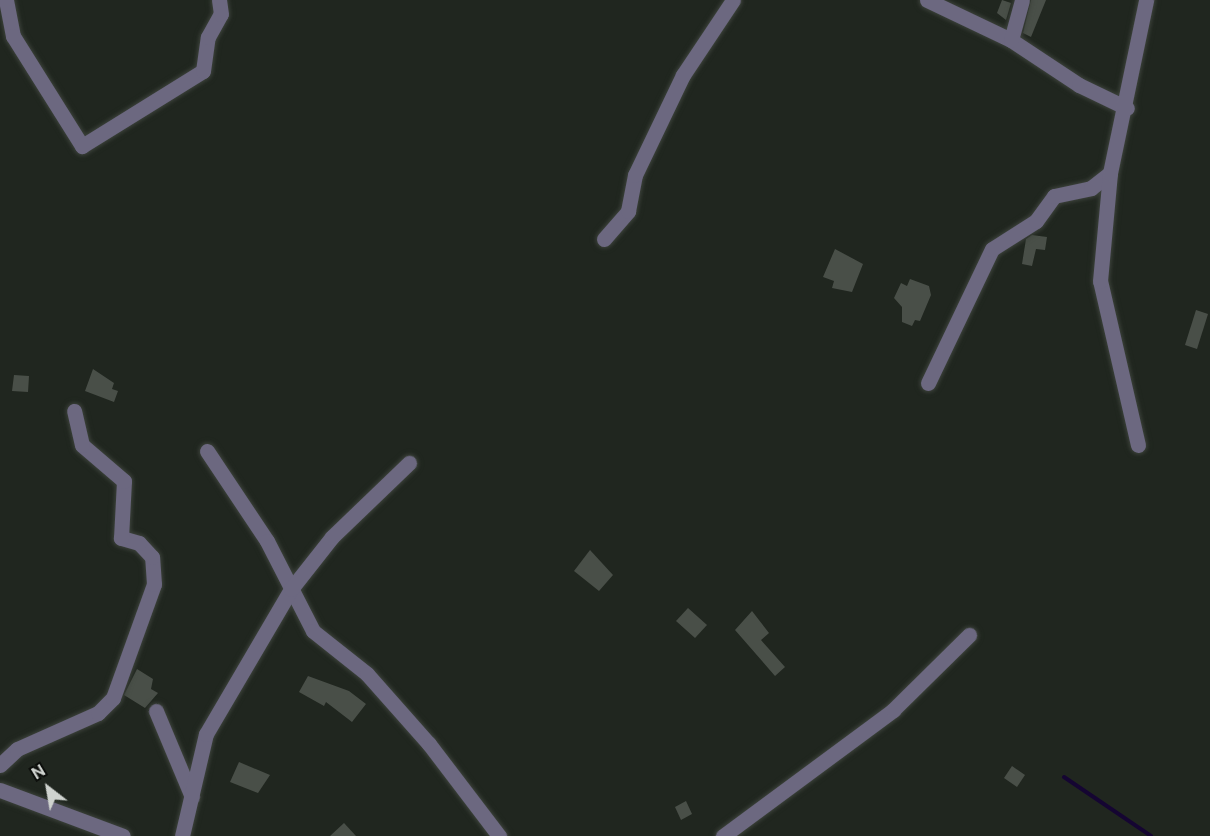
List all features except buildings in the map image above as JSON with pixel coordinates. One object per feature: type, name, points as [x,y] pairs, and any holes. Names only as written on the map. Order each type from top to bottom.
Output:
[{"type":"street","points":[[6,0],[13,36],[81,146],[203,72],[208,37],[221,14],[219,0]]},
{"type":"street","points":[[604,240],[628,211],[638,168],[683,75],[734,0]]},
{"type":"street","points":[[927,0],[1011,40],[1078,85],[1127,108]]},
{"type":"street","points":[[1011,40],[1022,0]]},
{"type":"street","points":[[1138,445],[1101,290],[1110,172],[1127,108],[1146,0]]},
{"type":"street","points":[[928,383],[992,249],[1036,221],[1054,196],[1091,188],[1110,172]]},
{"type":"street","points":[[0,765],[17,749],[98,712],[113,698],[154,584],[152,557],[139,543],[120,538],[124,481],[82,445],[74,411]]},
{"type":"street","points":[[207,451],[267,541],[313,631],[367,674],[429,744],[499,836]]},
{"type":"street","points":[[182,836],[206,735],[291,589],[332,537],[409,463]]},
{"type":"street","points":[[723,836],[893,710],[969,635]]},
{"type":"street","points":[[156,711],[192,797]]},
{"type":"street","points":[[2,796],[123,836]]},
{"type":"waterway","points":[[1064,777],[1151,836]]}]
